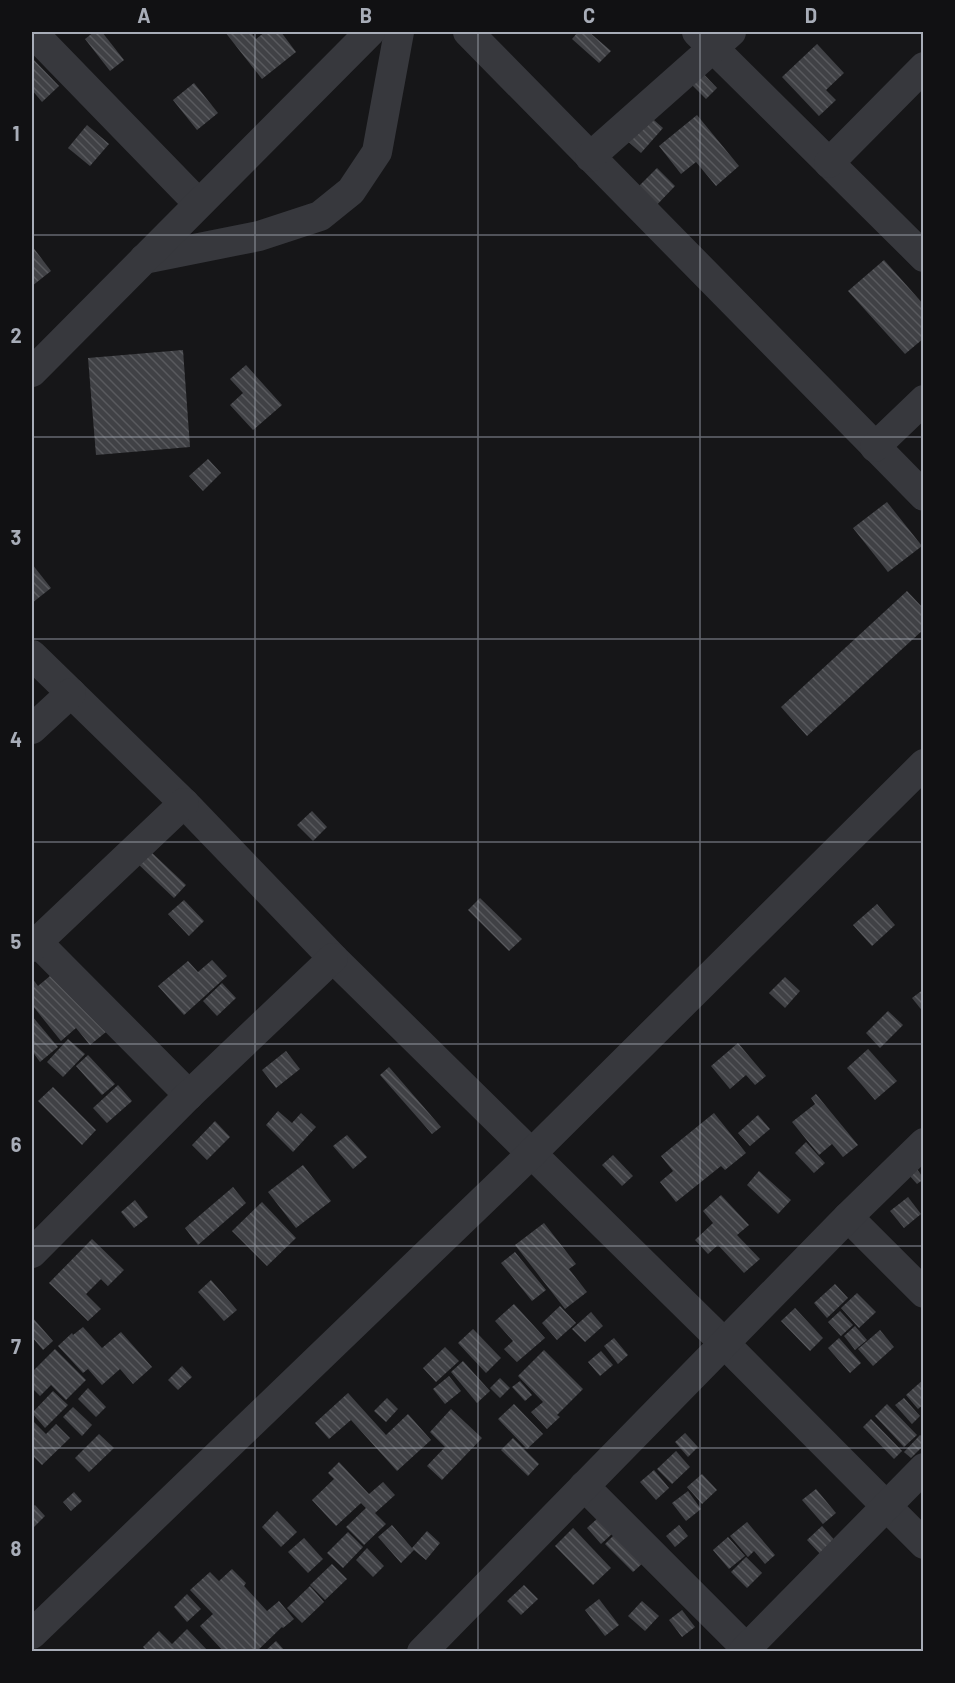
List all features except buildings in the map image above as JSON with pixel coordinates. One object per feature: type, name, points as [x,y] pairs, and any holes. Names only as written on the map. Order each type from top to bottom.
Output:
[{"type":"street","points":[[32,32],[198,203]]},
{"type":"street","points":[[32,372],[370,32]]},
{"type":"street","points":[[144,259],[259,236],[320,216],[351,191],[377,152],[399,32]]},
{"type":"street","points":[[468,32],[924,496]]},
{"type":"street","points":[[590,157],[714,37],[829,163],[924,257]]},
{"type":"street","points":[[829,163],[924,67]]},
{"type":"street","points":[[875,447],[924,400]]},
{"type":"street","points":[[32,655],[184,803],[333,958],[725,1344],[924,1544]]},
{"type":"street","points":[[32,729],[70,693]]},
{"type":"street","points":[[32,1634],[531,1154],[924,764]]},
{"type":"street","points":[[184,803],[34,944],[189,1095]]},
{"type":"street","points":[[32,1252],[189,1095],[333,958]]},
{"type":"street","points":[[422,1652],[848,1217],[924,1143]]},
{"type":"street","points":[[848,1217],[924,1293]]},
{"type":"street","points":[[584,1486],[744,1650],[924,1468]]}]
